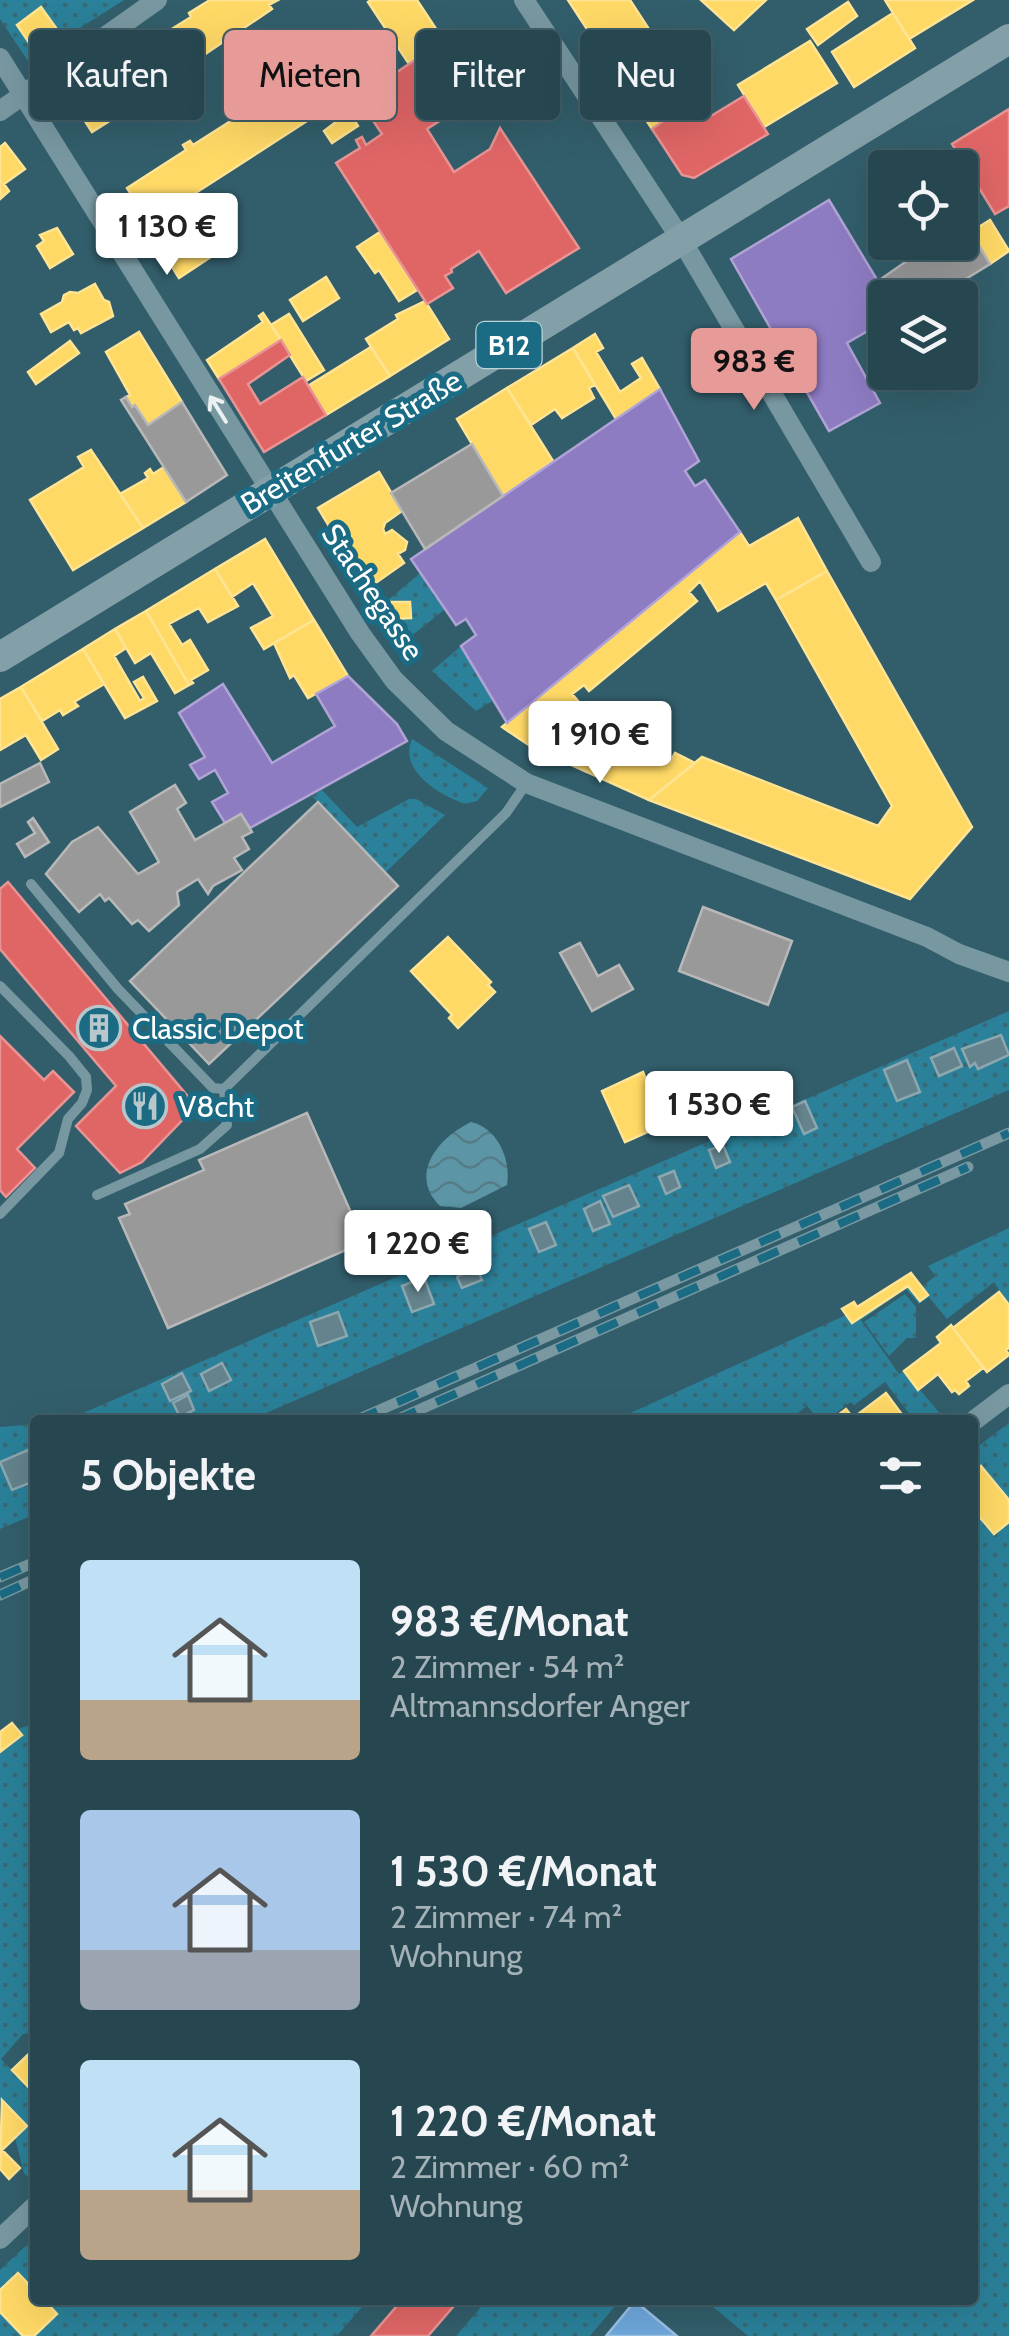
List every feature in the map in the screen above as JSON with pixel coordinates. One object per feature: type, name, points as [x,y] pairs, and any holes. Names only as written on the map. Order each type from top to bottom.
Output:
[{"type":"main road","name":"Breitenfurter Straße","points":[[0,657],[1009,40]]},
{"type":"street","points":[[0,112],[158,0]]},
{"type":"street","points":[[524,0],[681,239],[871,562]]},
{"type":"street","name":"Stachegasse","points":[[0,58],[360,633],[394,680],[446,730],[526,783],[1009,972]]},
{"type":"street","points":[[978,1417],[1009,1394]]},
{"type":"street","points":[[0,2239],[30,2211]]},
{"type":"lane","points":[[30,884],[118,989],[213,1088],[224,1088],[506,813],[526,783]]},
{"type":"lane","points":[[0,986],[69,1056],[86,1077],[87,1090],[82,1104],[68,1119],[59,1153],[0,1214]]},
{"type":"lane","points":[[97,1195],[200,1149],[227,1124],[224,1088]]},
{"type":"shaded area","points":[[0,0],[124,0],[77,30],[30,30],[28,61],[0,19]]},
{"type":"shaded area","points":[[420,573],[445,609],[404,642],[398,639],[380,607]]},
{"type":"shaded area","points":[[461,646],[494,700],[476,711],[432,671]]},
{"type":"shaded area","points":[[412,739],[488,788],[477,801],[465,804],[433,788],[411,761]]},
{"type":"shaded area","points":[[322,790],[357,827],[409,799],[445,815],[385,873],[312,796]]},
{"type":"shaded area","points":[[1009,1011],[1009,1090],[262,1415],[79,1415]]},
{"type":"shaded area","points":[[1009,1228],[1009,1305],[994,1282],[947,1319],[929,1297],[919,1304],[906,1289],[861,1320],[899,1374],[904,1371],[941,1415],[910,1415],[885,1382],[833,1415],[815,1415],[807,1406],[796,1415],[626,1415],[846,1315],[853,1323],[908,1286],[921,1301],[928,1295],[922,1287],[935,1276],[928,1266]]},
{"type":"shaded area","points":[[905,1294],[916,1307],[916,1338],[907,1338],[889,1356],[864,1322]]},
{"type":"shaded area","points":[[1009,1423],[1009,2336],[748,2336],[711,2305],[978,2305],[978,1446]]},
{"type":"shaded area","points":[[30,1424],[30,1516],[0,1529],[0,1427]]},
{"type":"shaded area","points":[[30,1725],[30,2033],[23,2034],[1,2059],[30,2089],[29,2178],[24,2173],[15,2138],[27,2126],[0,2101],[0,1752],[22,1735],[18,1729]]},
{"type":"shaded area","points":[[30,2242],[30,2305],[364,2305],[337,2336],[0,2336],[0,2270]]},
{"type":"shaded area","points":[[483,2305],[616,2305],[590,2336],[456,2336]]},
{"type":"water","points":[[471,1122],[489,1131],[501,1146],[507,1165],[507,1185],[461,1208],[440,1206],[427,1182],[431,1158],[448,1137]]},
{"type":"building: Wohnen","points":[[210,0],[278,0],[269,5],[272,9],[241,30],[224,30],[224,41],[204,55],[204,30],[170,30],[191,17],[189,13]]},
{"type":"building: Wohnen","points":[[417,0],[437,30],[416,30],[416,59],[409,64],[396,44],[396,30],[387,30],[368,2]]},
{"type":"building: Wohnen","points":[[568,0],[630,0],[650,30],[588,30]]},
{"type":"building: Wohnen","points":[[701,0],[766,0],[734,30]]},
{"type":"building: Wohnen","points":[[885,0],[973,0],[909,39]]},
{"type":"building: Wohnen","points":[[848,2],[857,16],[818,45],[807,29]]},
{"type":"building: Wohnen","points":[[41,7],[58,30],[30,30],[30,44],[17,25]]},
{"type":"building: Wohnen","points":[[893,13],[915,48],[854,87],[832,52]]},
{"type":"building: Wohnen","points":[[810,41],[837,83],[764,127],[738,85]]},
{"type":"building: Wohnen","points":[[84,120],[111,120],[92,132]]},
{"type":"building: Wohnen","points":[[232,120],[309,120],[180,203],[214,255],[179,278],[127,188],[186,150],[183,145],[190,141],[193,145]]},
{"type":"building: Wohnen","points":[[338,120],[354,120],[358,126],[332,143],[324,131]]},
{"type":"building: Wohnen","points":[[646,120],[665,120],[652,129]]},
{"type":"building: Wohnen","points":[[5,143],[25,169],[4,184],[9,191],[0,199],[0,147]]},
{"type":"building: Wohnen","points":[[990,220],[1009,251],[990,264],[978,244],[978,228]]},
{"type":"building: Wohnen","points":[[57,228],[73,254],[50,268],[37,246],[44,241],[40,235]]},
{"type":"building: Wohnen","points":[[380,232],[417,290],[399,301],[379,270],[375,273],[357,247]]},
{"type":"building: Wohnen","points":[[326,277],[339,298],[303,321],[290,300]]},
{"type":"building: Wohnen","points":[[95,284],[109,302],[113,316],[81,333],[69,322],[51,332],[41,314],[62,302],[64,295]]},
{"type":"building: Wohnen","points":[[425,301],[449,339],[390,376],[366,339],[398,319],[396,315]]},
{"type":"building: Wohnen","points":[[263,313],[281,340],[219,379],[207,360],[263,322],[259,316]]},
{"type":"building: Wohnen","points":[[289,314],[324,370],[306,381],[271,325]]},
{"type":"building: Wohnen","points":[[139,332],[182,402],[148,425],[126,397],[130,395],[106,352]]},
{"type":"building: Wohnen","points":[[595,334],[603,348],[596,352],[620,392],[641,378],[632,364],[642,358],[660,389],[616,419],[573,348]]},
{"type":"building: Wohnen","points":[[70,341],[79,353],[36,384],[28,372]]},
{"type":"building: Wohnen","points":[[371,347],[390,376],[326,415],[308,386]]},
{"type":"building: Wohnen","points":[[573,348],[595,385],[589,388],[594,398],[562,418],[555,409],[531,425],[507,388]]},
{"type":"building: Wohnen","points":[[507,388],[553,461],[503,496],[457,419]]},
{"type":"building: Wohnen","points":[[91,450],[143,528],[73,570],[30,500],[84,467],[78,457]]},
{"type":"building: Wohnen","points":[[164,467],[186,502],[143,528],[120,494],[148,478],[145,473],[150,469],[153,474]]},
{"type":"building: Wohnen","points":[[379,472],[402,511],[385,523],[385,534],[392,530],[407,542],[405,550],[398,554],[404,563],[367,589],[318,508]]},
{"type":"building: Wohnen","points":[[798,518],[827,571],[776,600],[766,583],[718,611],[700,581],[689,592],[697,601],[589,691],[584,685],[572,694],[592,717],[618,724],[569,764],[536,750],[502,727],[740,532],[749,546]]},
{"type":"building: Wohnen","points":[[265,539],[314,620],[264,649],[251,628],[273,616],[253,583],[232,597],[215,569]]},
{"type":"building: Wohnen","points":[[215,569],[238,606],[208,622],[199,608],[169,624],[182,645],[190,640],[208,670],[189,685],[146,611]]},
{"type":"building: Wohnen","points":[[827,571],[972,827],[910,899],[649,800],[702,757],[878,826],[892,806],[776,600]]},
{"type":"building: Wohnen","points":[[391,602],[410,602],[411,618],[392,619]]},
{"type":"building: Wohnen","points":[[146,611],[189,685],[175,693],[151,653],[135,663],[115,629]]},
{"type":"building: Wohnen","points":[[314,620],[348,676],[308,698],[294,675],[290,678],[274,643]]},
{"type":"building: Wohnen","points":[[115,629],[126,648],[114,656],[140,701],[144,698],[134,682],[143,677],[157,701],[125,718],[83,649]]},
{"type":"building: Wohnen","points":[[83,649],[104,684],[74,702],[78,706],[63,715],[60,710],[42,721],[21,687]]},
{"type":"building: Wohnen","points":[[21,687],[58,749],[41,760],[26,735],[0,750],[0,699]]},
{"type":"building: Wohnen","points":[[605,734],[629,744],[631,741],[670,762],[675,753],[695,763],[649,800],[569,764]]},
{"type":"building: Wohnen","points":[[448,937],[491,982],[488,985],[495,992],[458,1028],[449,1018],[452,1015],[411,971]]},
{"type":"building: Wohnen","points":[[643,1072],[651,1092],[655,1090],[662,1105],[658,1107],[667,1107],[672,1117],[664,1120],[666,1124],[625,1142],[602,1091]]},
{"type":"building: Wohnen","points":[[911,1273],[928,1295],[920,1301],[908,1286],[852,1323],[842,1309],[854,1302],[857,1307]]},
{"type":"building: Wohnen","points":[[999,1292],[1009,1305],[1009,1355],[987,1372],[953,1328]]},
{"type":"building: Wohnen","points":[[951,1325],[983,1368],[966,1381],[969,1386],[959,1394],[952,1392],[938,1374],[918,1390],[904,1371],[941,1343],[937,1337]]},
{"type":"building: Wohnen","points":[[886,1393],[902,1415],[857,1415]]},
{"type":"building: Wohnen","points":[[981,1466],[1009,1500],[1009,1522],[994,1534],[978,1515]]},
{"type":"building: Wohnen","points":[[12,1723],[22,1735],[0,1752],[0,1732]]},
{"type":"building: Wohnen","points":[[30,2053],[30,2089],[12,2070]]},
{"type":"building: Wohnen","points":[[2,2100],[27,2126],[2,2150],[20,2168],[9,2179],[0,2169]]},
{"type":"building: Wohnen","points":[[18,2273],[30,2286],[30,2305],[49,2305],[57,2314],[34,2336],[23,2336],[0,2312],[0,2290]]},
{"type":"building: Handel","points":[[416,59],[416,120],[441,120],[427,129],[454,172],[490,149],[500,128],[579,248],[506,293],[479,251],[451,269],[445,276],[453,288],[427,304],[336,163],[360,148],[356,140],[362,137],[366,145],[382,134],[373,120],[396,120],[396,73]]},
{"type":"building: Handel","points":[[744,96],[768,134],[694,178],[682,175],[652,129],[665,120],[711,120],[711,116]]},
{"type":"building: Handel","points":[[1009,109],[1009,206],[995,214],[978,186],[978,150],[956,150],[952,144]]},
{"type":"building: Handel","points":[[281,340],[290,355],[248,384],[260,404],[303,377],[326,415],[264,452],[219,379]]},
{"type":"building: Handel","name":"Classic Depot","points":[[8,882],[196,1106],[142,1162],[120,1173],[76,1126],[116,1086],[0,949],[0,889]]},
{"type":"building: Handel","points":[[0,1036],[44,1080],[53,1071],[74,1092],[17,1149],[35,1168],[6,1197],[0,1190]]},
{"type":"building: Handel","points":[[398,2305],[455,2305],[428,2336],[371,2336]]},
{"type":"building: Büros","points":[[829,200],[877,280],[868,280],[868,331],[847,343],[868,381],[868,390],[873,390],[880,403],[829,431],[731,259]]},
{"type":"building: Büros","points":[[660,389],[699,461],[685,471],[695,486],[705,480],[740,532],[507,723],[461,646],[476,635],[466,619],[456,625],[411,559]]},
{"type":"building: Büros","points":[[348,676],[397,724],[407,741],[250,828],[241,814],[225,823],[212,802],[228,793],[215,770],[199,779],[190,765],[205,757],[179,713],[223,684],[272,763],[335,726],[316,694]]},
{"type":"building: Schulen","points":[[632,2305],[640,2305],[677,2336],[606,2336]]},
{"type":"building: Industrie","points":[[978,244],[990,264],[964,280],[879,280],[908,260],[978,260]]},
{"type":"building: Industrie","points":[[126,397],[148,425],[182,402],[227,475],[186,502],[121,400]]},
{"type":"building: Industrie","points":[[472,444],[503,496],[425,549],[391,493]]},
{"type":"building: Industrie","points":[[40,763],[49,782],[0,807],[0,784]]},
{"type":"building: Industrie","points":[[175,785],[186,803],[177,809],[195,840],[241,814],[252,832],[242,837],[249,849],[234,858],[242,870],[213,886],[208,894],[198,879],[177,892],[179,905],[149,931],[138,920],[132,924],[109,898],[105,901],[100,894],[79,912],[46,874],[72,842],[98,827],[138,874],[159,862],[130,812]]},
{"type":"building: Industrie","points":[[318,802],[398,886],[209,1064],[130,981]]},
{"type":"building: Industrie","points":[[33,818],[49,842],[25,857],[17,844],[35,833],[28,822]]},
{"type":"building: Industrie","points":[[703,907],[792,941],[768,1005],[679,971]]},
{"type":"building: Industrie","points":[[580,943],[598,976],[619,965],[633,989],[592,1011],[560,953]]},
{"type":"building: Industrie","points":[[307,1113],[364,1242],[168,1328],[119,1218],[130,1214],[125,1204],[204,1170],[199,1160]]},
{"type":"building: Sonstige","points":[[1001,1035],[1009,1055],[978,1069],[975,1063],[970,1067],[962,1049]]},
{"type":"building: Sonstige","points":[[954,1048],[962,1066],[939,1076],[931,1058]]},
{"type":"building: Sonstige","points":[[907,1060],[920,1092],[897,1101],[884,1070]]},
{"type":"building: Sonstige","points":[[805,1101],[817,1128],[804,1134],[792,1107]]},
{"type":"building: Sonstige","points":[[723,1145],[730,1162],[716,1168],[709,1150]]},
{"type":"building: Sonstige","points":[[674,1171],[680,1187],[666,1194],[659,1177]]},
{"type":"building: Sonstige","points":[[629,1185],[639,1206],[613,1217],[603,1196]]},
{"type":"building: Sonstige","points":[[600,1201],[610,1224],[593,1231],[584,1209]]},
{"type":"building: Sonstige","points":[[546,1222],[556,1245],[539,1252],[529,1229]]},
{"type":"building: Sonstige","points":[[474,1261],[482,1280],[462,1288],[457,1277],[466,1272],[463,1266]]},
{"type":"building: Sonstige","points":[[424,1277],[434,1304],[412,1312],[402,1286]]},
{"type":"building: Sonstige","points":[[338,1312],[347,1336],[318,1346],[310,1322]]},
{"type":"building: Sonstige","points":[[222,1363],[231,1380],[209,1391],[201,1374]]},
{"type":"building: Sonstige","points":[[182,1373],[191,1391],[170,1401],[162,1384]]},
{"type":"building: Sonstige","points":[[188,1395],[194,1410],[179,1415],[173,1403]]},
{"type":"building: Sonstige","points":[[28,1450],[30,1483],[12,1490],[0,1462]]},
{"type":"railway","points":[[368,1415],[1009,1133]]},
{"type":"railway","points":[[407,1415],[968,1167]]},
{"type":"railway","points":[[0,1577],[30,1564]]},
{"type":"railway","points":[[0,1595],[30,1581]]},
{"type":"place","name":"Classic Depot","points":[[99,1028]]},
{"type":"place","name":"V8cht","points":[[145,1106]]}]
